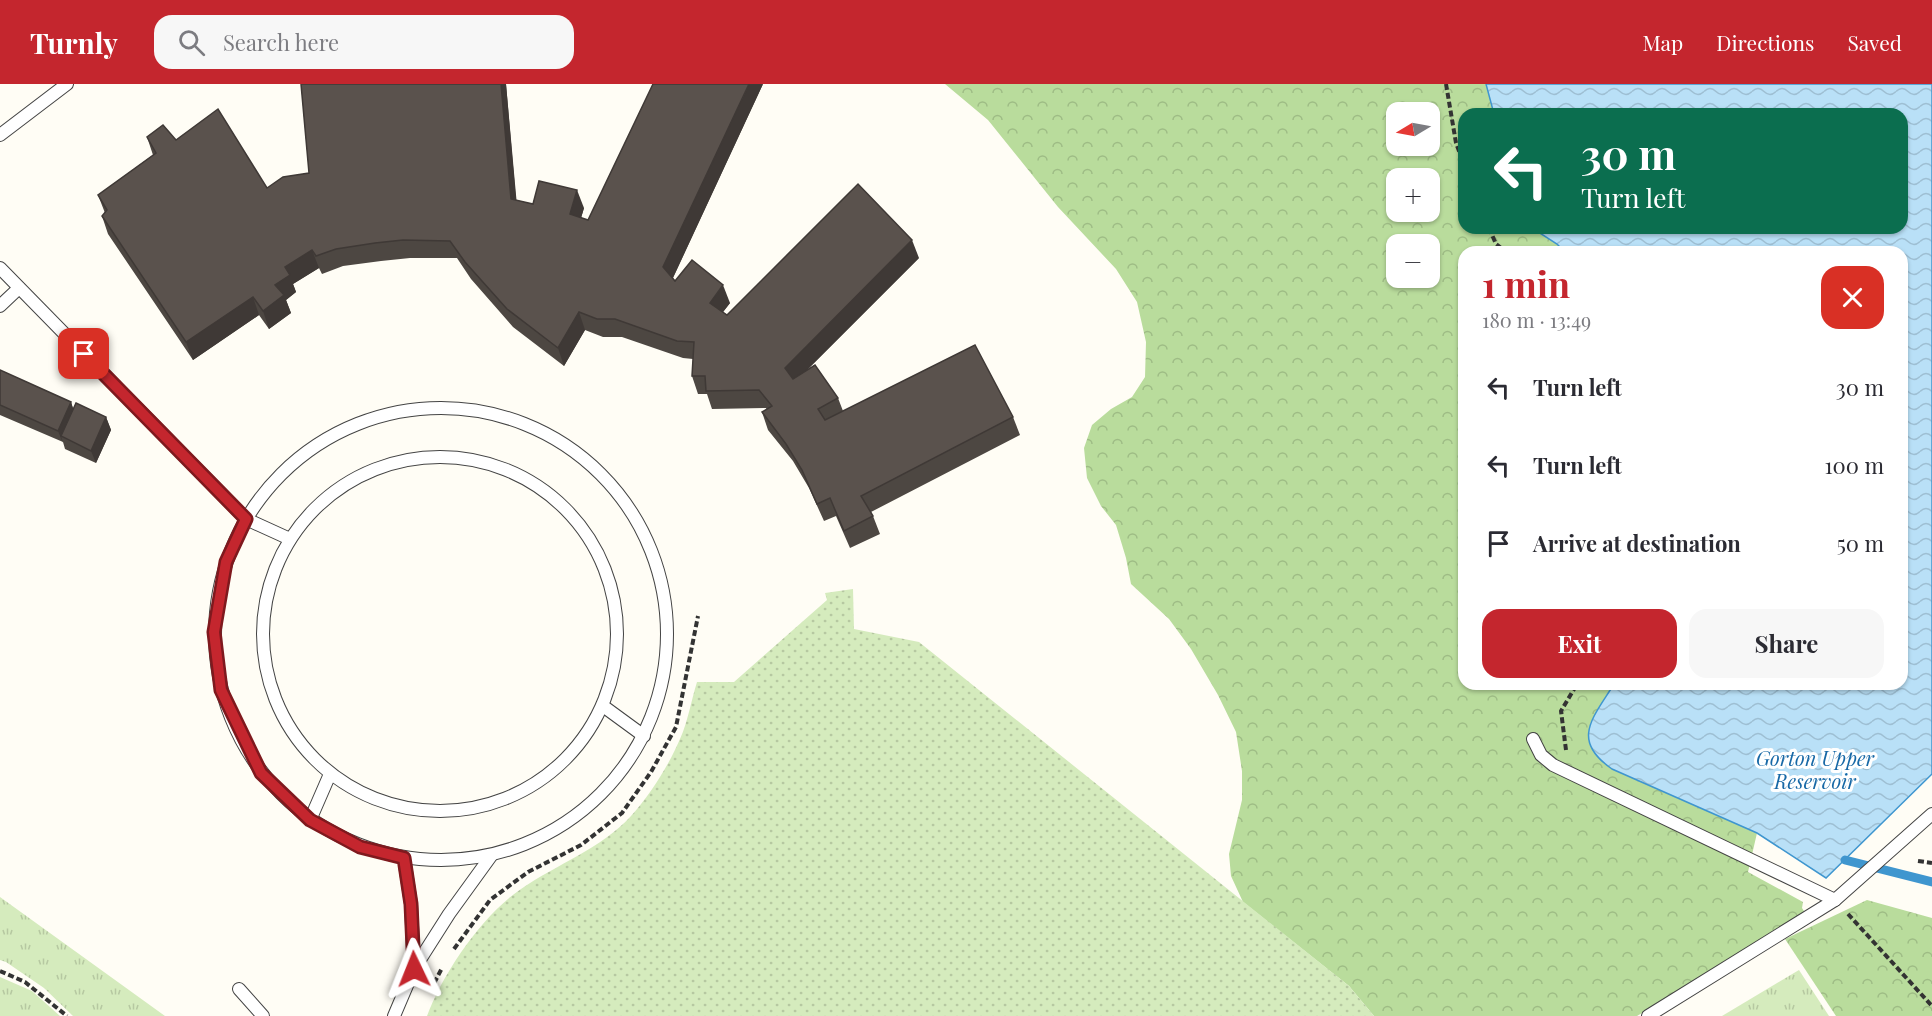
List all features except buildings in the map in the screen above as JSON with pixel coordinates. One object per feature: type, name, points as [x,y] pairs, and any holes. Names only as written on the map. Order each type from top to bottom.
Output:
[{"type":"lane","points":[[0,135],[67,84]]},
{"type":"lane","points":[[0,268],[246,519],[290,539]]},
{"type":"lane","points":[[0,306],[19,288]]},
{"type":"lane","points":[[433,407],[489,412],[540,430],[590,463],[636,518],[662,583],[668,626],[663,681],[644,736],[615,781],[579,814],[539,839],[491,856],[454,861],[404,858],[360,847],[310,820],[261,773],[221,690],[214,632],[226,562],[246,519],[278,477],[322,441],[373,417],[433,407]]},
{"type":"lane","points":[[435,456],[485,463],[513,472],[552,496],[577,521],[597,550],[609,579],[618,628],[614,667],[603,706],[578,747],[544,778],[512,797],[469,810],[438,812],[395,806],[363,795],[330,774],[290,728],[270,684],[263,631],[272,576],[290,539],[325,498],[365,473],[403,460],[435,456]]},
{"type":"lane","points":[[603,706],[644,736]]},
{"type":"lane","points":[[1533,739],[1541,755],[1553,765],[1835,900]]},
{"type":"lane","points":[[310,820],[330,774]]},
{"type":"lane","points":[[1648,1016],[1835,900],[1932,814]]},
{"type":"lane","points":[[394,1016],[414,969],[449,914],[491,856]]},
{"type":"lane","points":[[404,858],[411,904],[414,969]]},
{"type":"lane","points":[[239,989],[263,1016]]},
{"type":"path","points":[[1446,84],[1458,148]]},
{"type":"path","points":[[454,950],[490,900],[528,872],[581,845],[622,813],[651,772],[676,727],[698,616]]},
{"type":"path","points":[[1570,773],[1561,711],[1573,690]]},
{"type":"path","points":[[1916,862],[1932,863]]},
{"type":"path","points":[[1835,900],[1932,1006]]},
{"type":"path","points":[[428,995],[447,958]]},
{"type":"path","points":[[0,971],[25,982],[67,1016]]},
{"type":"green space","points":[[945,84],[1486,84],[1492,108],[1458,108],[1458,234],[1541,234],[1559,246],[1458,246],[1458,690],[1610,690],[1590,724],[1646,784],[1757,833],[1748,872],[1803,902],[1802,908],[1806,914],[1637,1016],[1374,1016],[1349,986],[1243,902],[1231,876],[1229,854],[1242,800],[1242,771],[1236,732],[1218,695],[1191,649],[1169,619],[1131,584],[1116,525],[1101,506],[1087,478],[1084,448],[1092,425],[1111,409],[1132,397],[1145,377],[1146,342],[1137,302],[1116,269],[1058,207],[988,120]]},
{"type":"green space","points":[[853,589],[854,629],[919,642],[1349,986],[1374,1016],[427,1016],[443,982],[465,946],[506,900],[606,838],[638,808],[659,779],[676,749],[697,682],[734,682],[827,600],[825,593]]},
{"type":"green space","points":[[0,897],[165,1016],[73,1016],[44,988],[0,960]]},
{"type":"green space","points":[[1867,900],[1932,918],[1932,1016],[1836,1016],[1785,939]]},
{"type":"green space","points":[[1799,970],[1829,1016],[1722,1016]]},
{"type":"green space","points":[[0,977],[32,991],[60,1016],[0,1016]]},
{"type":"water","name":"Gorton Upper Reservoir","points":[[1486,84],[1932,84],[1932,774],[1826,878],[1757,833],[1612,769],[1599,758],[1592,748],[1589,728],[1610,690],[1908,690],[1908,246],[1559,246],[1541,234],[1908,234],[1908,108],[1492,108]]},
{"type":"waterway","points":[[1845,860],[1932,882]]},
{"type":"route","points":[[84,354],[246,519],[226,562],[214,632],[221,690],[261,773],[310,820],[360,847],[404,858],[411,904],[414,969]]}]
